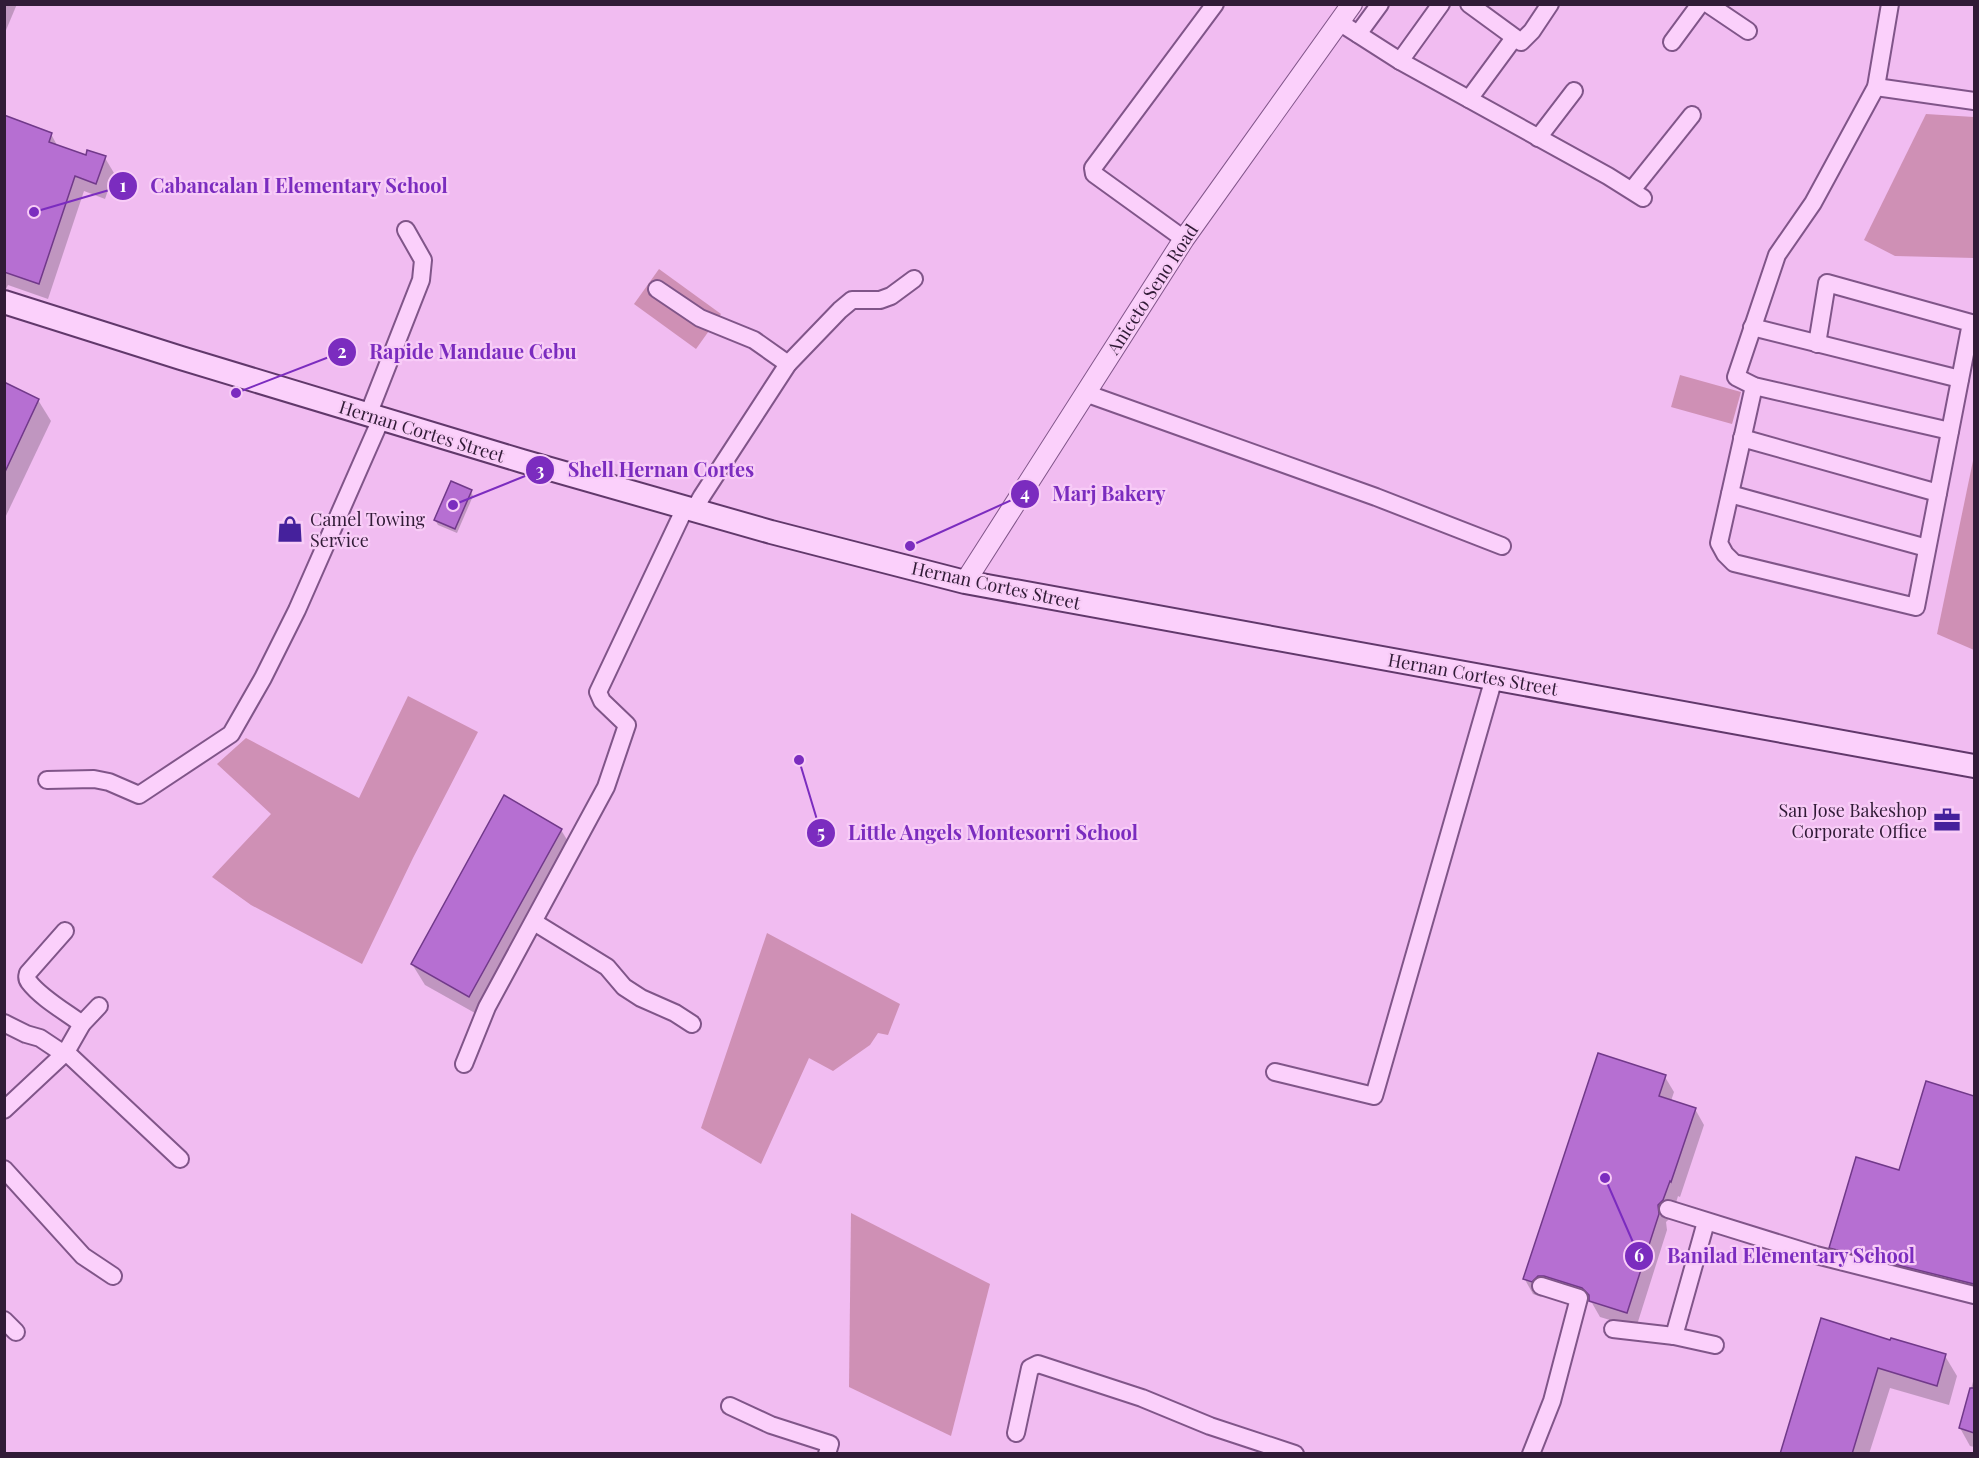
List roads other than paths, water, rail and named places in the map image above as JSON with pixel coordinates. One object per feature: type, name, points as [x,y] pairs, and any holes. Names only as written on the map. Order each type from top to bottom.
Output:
[{"type":"main road","name":"Hernan Cortes Street","points":[[4,302],[375,417],[690,509],[965,582],[1974,766]]},
{"type":"street","points":[[1184,239],[1094,174],[1093,168],[1215,4]]},
{"type":"street","name":"Aniceto Seno Road","points":[[965,582],[1184,239],[1352,4]]},
{"type":"street","points":[[1358,34],[1380,4]]},
{"type":"street","points":[[1400,61],[1442,4]]},
{"type":"street","points":[[1469,4],[1521,42],[1532,31],[1550,4]]},
{"type":"street","points":[[1672,42],[1700,4]]},
{"type":"street","points":[[1708,4],[1748,31]]},
{"type":"street","points":[[1890,4],[1876,87],[1813,203],[1777,255],[1736,377],[1754,386],[1950,431]]},
{"type":"street","points":[[1339,22],[1400,61],[1637,194],[1692,115]]},
{"type":"street","points":[[1469,99],[1511,42]]},
{"type":"street","points":[[1876,87],[1974,101]]},
{"type":"street","points":[[1538,138],[1574,91]]},
{"type":"street","points":[[47,780],[94,779],[109,782],[140,795],[231,735],[297,610],[375,417],[421,280],[423,260],[406,230]]},
{"type":"street","points":[[464,1064],[487,1007],[606,787],[627,725],[602,701],[598,692],[690,509],[708,487],[788,364],[848,302],[880,300],[891,296],[914,279]]},
{"type":"street","points":[[1754,386],[1719,543],[1725,554],[1734,563],[1916,607],[1971,323],[1827,284],[1817,344]]},
{"type":"street","points":[[657,289],[700,318],[754,340],[788,364]]},
{"type":"street","points":[[1752,327],[1960,379]]},
{"type":"street","points":[[1085,393],[1376,497],[1502,546]]},
{"type":"street","points":[[1742,438],[1938,493]]},
{"type":"street","points":[[1730,494],[1927,548]]},
{"type":"street","points":[[1275,1072],[1374,1096],[1494,678]]},
{"type":"street","points":[[534,922],[607,967],[624,987],[641,998],[675,1013],[692,1024]]},
{"type":"street","points":[[65,931],[27,977],[28,982],[82,1024]]},
{"type":"street","points":[[4,1110],[66,1052],[82,1024],[99,1006]]},
{"type":"street","points":[[4,1023],[66,1052],[180,1159]]},
{"type":"street","points":[[4,1169],[82,1256],[113,1276]]},
{"type":"street","points":[[1668,1209],[1816,1255],[1974,1295]]},
{"type":"street","points":[[1674,1336],[1706,1222]]},
{"type":"street","points":[[1531,1454],[1552,1401],[1579,1298],[1541,1286]]},
{"type":"street","points":[[1613,1329],[1674,1336],[1715,1345]]},
{"type":"street","points":[[1016,1433],[1030,1368],[1038,1364],[1142,1398],[1210,1426],[1295,1454]]},
{"type":"street","points":[[730,1406],[771,1425],[830,1444],[827,1454]]},
{"type":"place","name":"Cabancalan I Elementary School","points":[[34,212]]},
{"type":"place","name":"Rapide Mandaue Cebu","points":[[236,393]]},
{"type":"place","name":"Shell Hernan Cortes","points":[[453,505]]},
{"type":"place","name":"Camel Towing Service","points":[[290,529]]},
{"type":"place","name":"Marj Bakery","points":[[910,546]]},
{"type":"place","name":"Little Angels Montesorri School","points":[[799,760]]},
{"type":"place","name":"San Jose Bakeshop Corporate Office","points":[[1947,820]]},
{"type":"place","name":"Banilad Elementary School","points":[[1605,1178]]}]
